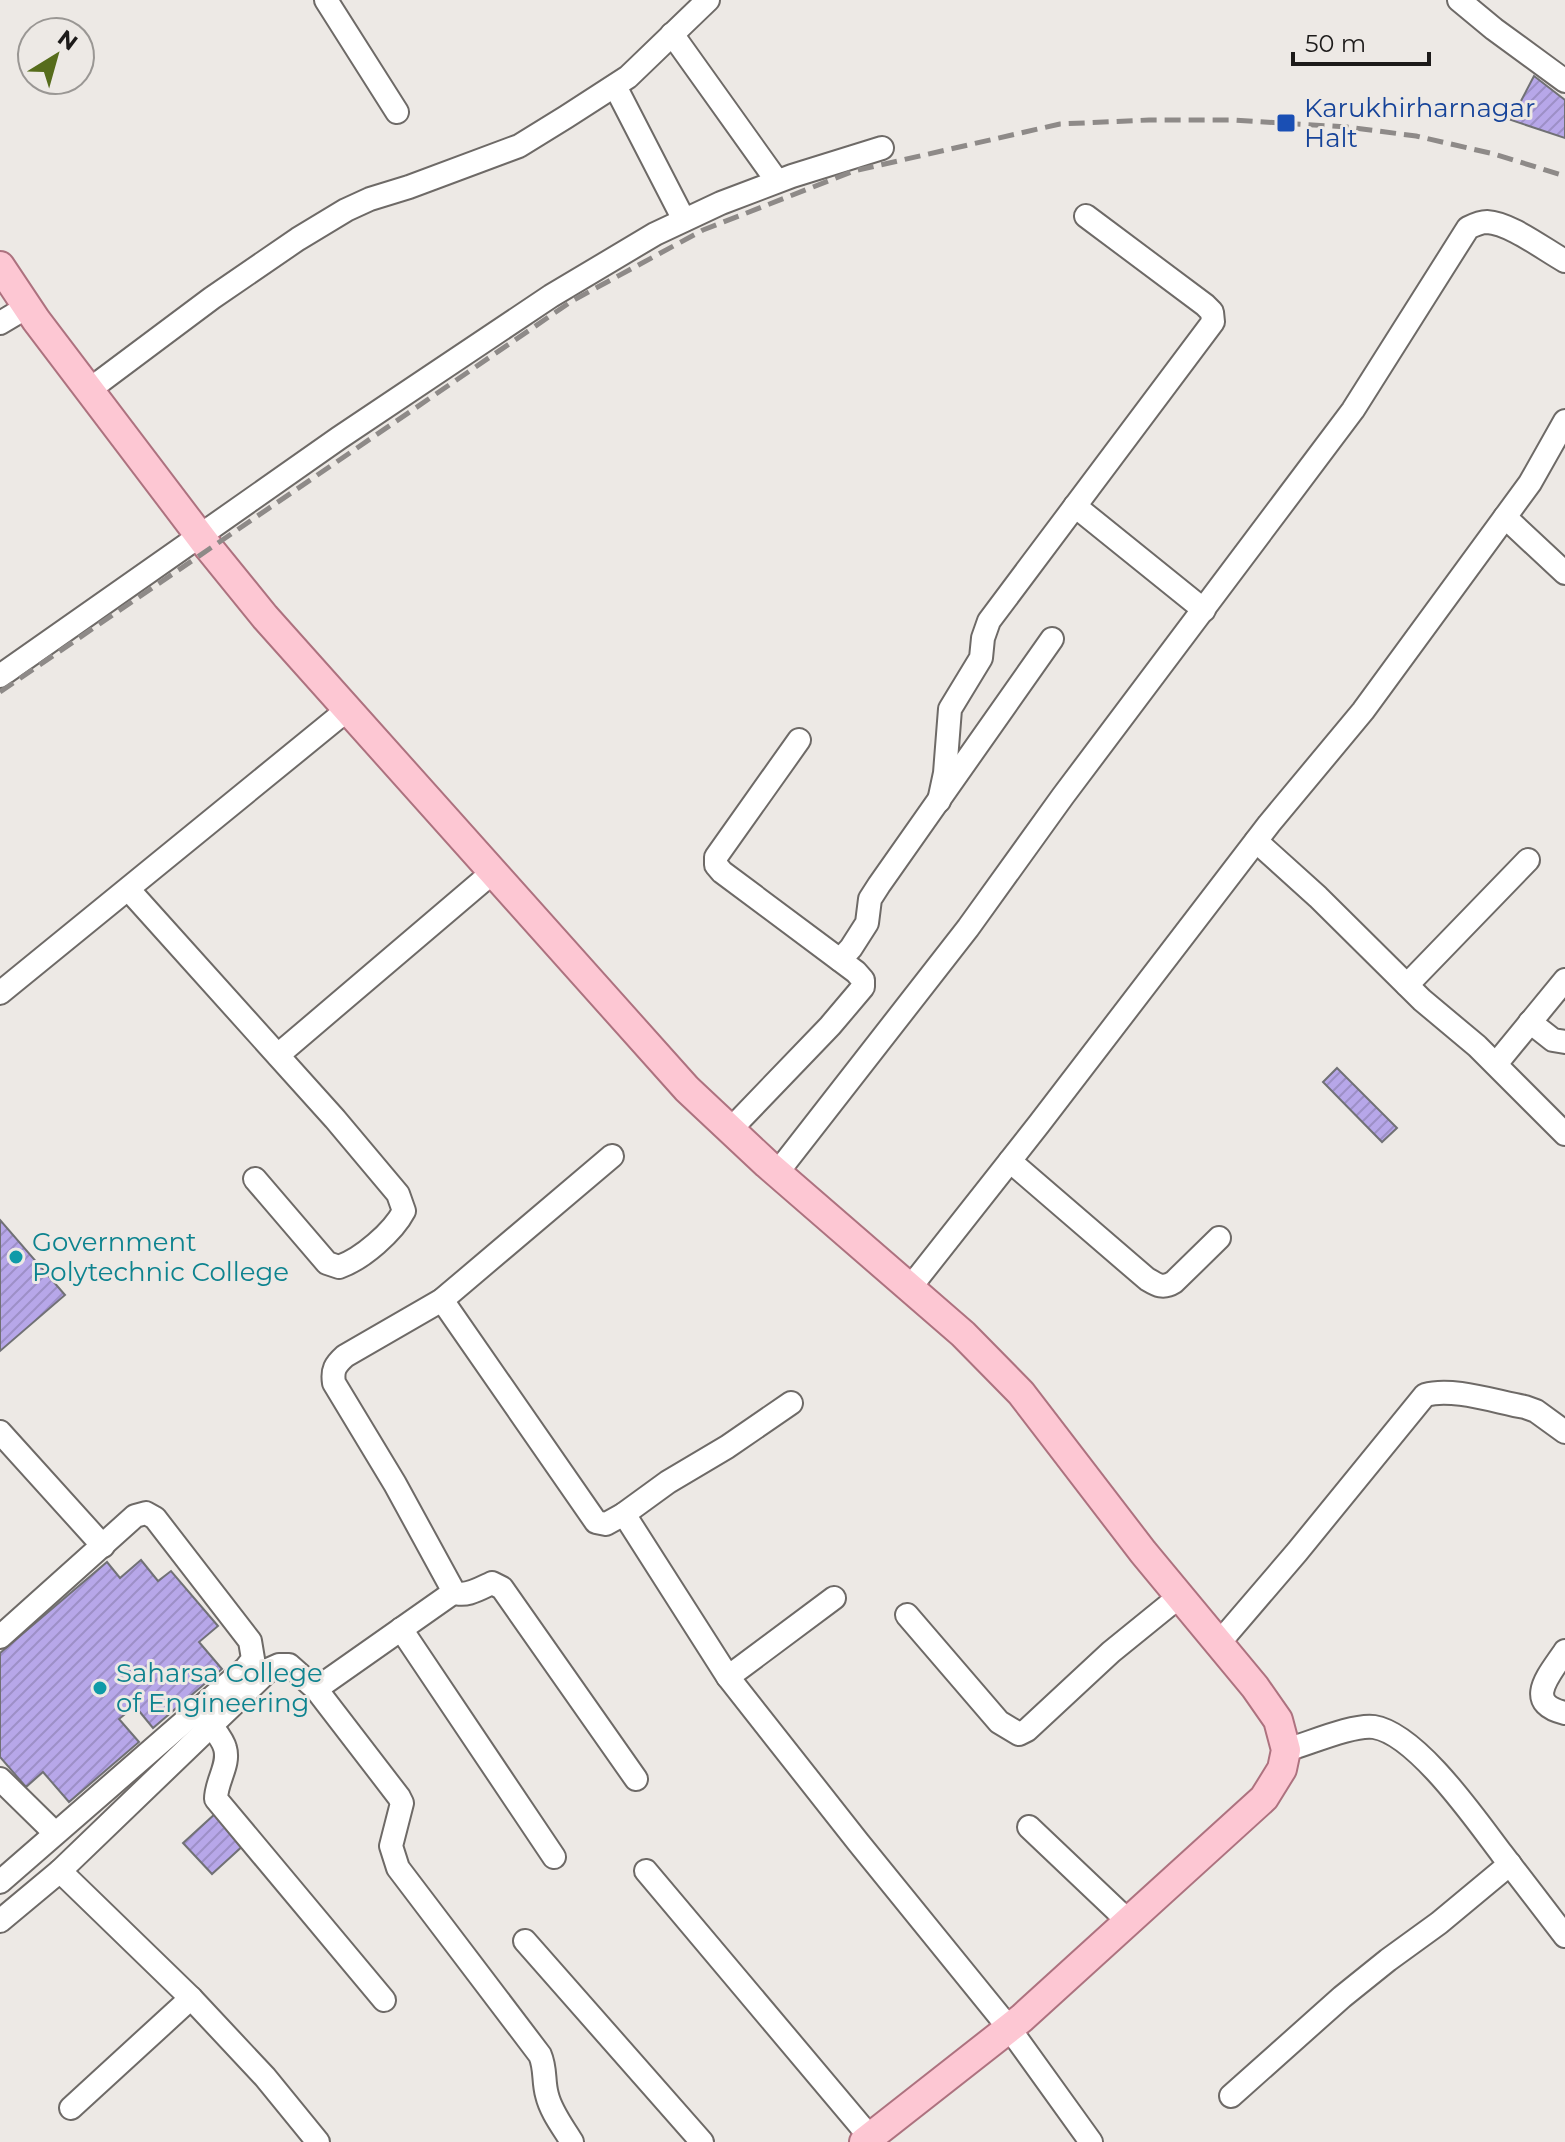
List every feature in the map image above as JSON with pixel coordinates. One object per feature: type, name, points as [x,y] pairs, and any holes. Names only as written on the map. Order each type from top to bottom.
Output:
[{"type":"main road","points":[[0,266],[89,390],[265,617],[687,1089],[777,1173],[963,1334],[1021,1393],[1278,1720],[1286,1750],[1282,1769],[1264,1798],[1009,2028],[867,2139]]},
{"type":"street","points":[[326,0],[397,112]]},
{"type":"street","points":[[89,390],[212,298],[346,210],[519,146],[615,86],[708,0]]},
{"type":"street","points":[[1459,0],[1565,81]]},
{"type":"street","points":[[672,34],[777,181]]},
{"type":"street","points":[[615,86],[684,220]]},
{"type":"street","points":[[0,676],[339,438],[551,296],[684,220],[777,181],[882,148]]},
{"type":"street","points":[[939,801],[945,773],[950,709],[981,658],[985,629],[1213,322],[1212,312],[1205,305],[1086,216]]},
{"type":"street","points":[[777,1173],[968,928],[1063,796],[1353,410],[1468,228],[1490,222],[1509,229],[1565,261]]},
{"type":"street","points":[[0,323],[27,307]]},
{"type":"street","points":[[909,1289],[1256,841],[1363,711],[1530,483],[1564,426]]},
{"type":"street","points":[[1075,506],[1204,610]]},
{"type":"street","points":[[1505,517],[1565,573]]},
{"type":"street","points":[[840,960],[867,923],[870,899],[879,885],[1052,639]]},
{"type":"street","points":[[0,993],[347,710]]},
{"type":"street","points":[[730,1130],[863,987],[863,980],[840,960],[716,865],[716,857],[799,740]]},
{"type":"street","points":[[1256,841],[1407,985],[1496,1064],[1565,1134]]},
{"type":"street","points":[[1407,985],[1528,860]]},
{"type":"street","points":[[278,1055],[493,872]]},
{"type":"street","points":[[129,890],[398,1194],[404,1211],[397,1224],[352,1263],[339,1267],[327,1263],[255,1179]]},
{"type":"street","points":[[1496,1064],[1565,980]]},
{"type":"street","points":[[1530,1022],[1553,1040],[1565,1042]]},
{"type":"street","points":[[612,1156],[442,1300],[345,1356],[332,1373],[334,1383],[395,1484],[454,1592],[465,1594],[492,1583],[502,1588],[636,1779]]},
{"type":"street","points":[[1010,1161],[1158,1286],[1168,1286],[1174,1282],[1219,1238]]},
{"type":"street","points":[[442,1300],[596,1522],[606,1524],[624,1514],[791,1403]]},
{"type":"street","points":[[1219,1643],[1425,1395],[1448,1393],[1525,1407],[1536,1411],[1565,1432]]},
{"type":"street","points":[[0,1432],[103,1546]]},
{"type":"street","points":[[0,1637],[135,1516],[146,1513],[155,1518],[250,1641],[253,1659],[0,1882]]},
{"type":"street","points":[[624,1514],[728,1677],[1009,2028],[1091,2142]]},
{"type":"street","points":[[316,1689],[454,1592]]},
{"type":"street","points":[[907,1615],[999,1722],[1019,1734],[1180,1596]]},
{"type":"street","points":[[728,1677],[834,1598]]},
{"type":"street","points":[[401,1629],[554,1857]]},
{"type":"street","points":[[1565,1651],[1541,1693],[1543,1702],[1555,1711],[1565,1713]]},
{"type":"street","points":[[0,1921],[60,1871],[270,1669],[289,1665],[316,1689],[399,1797],[402,1803],[391,1846],[398,1868],[540,2055],[551,2107],[572,2142]]},
{"type":"street","points":[[211,1725],[226,1749],[226,1762],[216,1787],[216,1799],[384,2000]]},
{"type":"street","points":[[1286,1750],[1362,1726],[1377,1727],[1393,1735],[1414,1750],[1451,1788],[1565,1936]]},
{"type":"street","points":[[0,1779],[55,1833]]},
{"type":"street","points":[[1029,1827],[1128,1921]]},
{"type":"street","points":[[1231,2096],[1342,1997],[1510,1864]]},
{"type":"street","points":[[60,1871],[191,1998],[265,2077],[318,2142]]},
{"type":"street","points":[[646,1871],[867,2139]]},
{"type":"street","points":[[525,1941],[702,2142]]},
{"type":"street","points":[[71,2108],[191,1998]]},
{"type":"building","points":[[1534,76],[1565,100],[1565,138],[1511,120]]},
{"type":"building","points":[[1337,1068],[1397,1128],[1382,1142],[1323,1082]]},
{"type":"building","name":"Government Polytechnic College","points":[[0,1220],[65,1295],[0,1351]]},
{"type":"building","name":"Saharsa College of Engineering","points":[[141,1560],[158,1581],[171,1571],[218,1626],[199,1642],[222,1669],[153,1728],[135,1706],[119,1719],[139,1742],[69,1802],[43,1772],[26,1787],[0,1757],[0,1653],[107,1562],[120,1578]]},
{"type":"building","points":[[216,1813],[245,1844],[212,1874],[183,1843]]},
{"type":"railway","points":[[0,692],[572,301],[703,230],[854,171],[1060,124],[1232,120],[1347,127],[1416,136],[1494,154],[1565,176]]},
{"type":"place","name":"Karukhirharnagar Halt","points":[[1286,123]]},
{"type":"place","name":"Government Polytechnic College","points":[[16,1257]]},
{"type":"place","name":"Saharsa College of Engineering","points":[[100,1688]]}]
